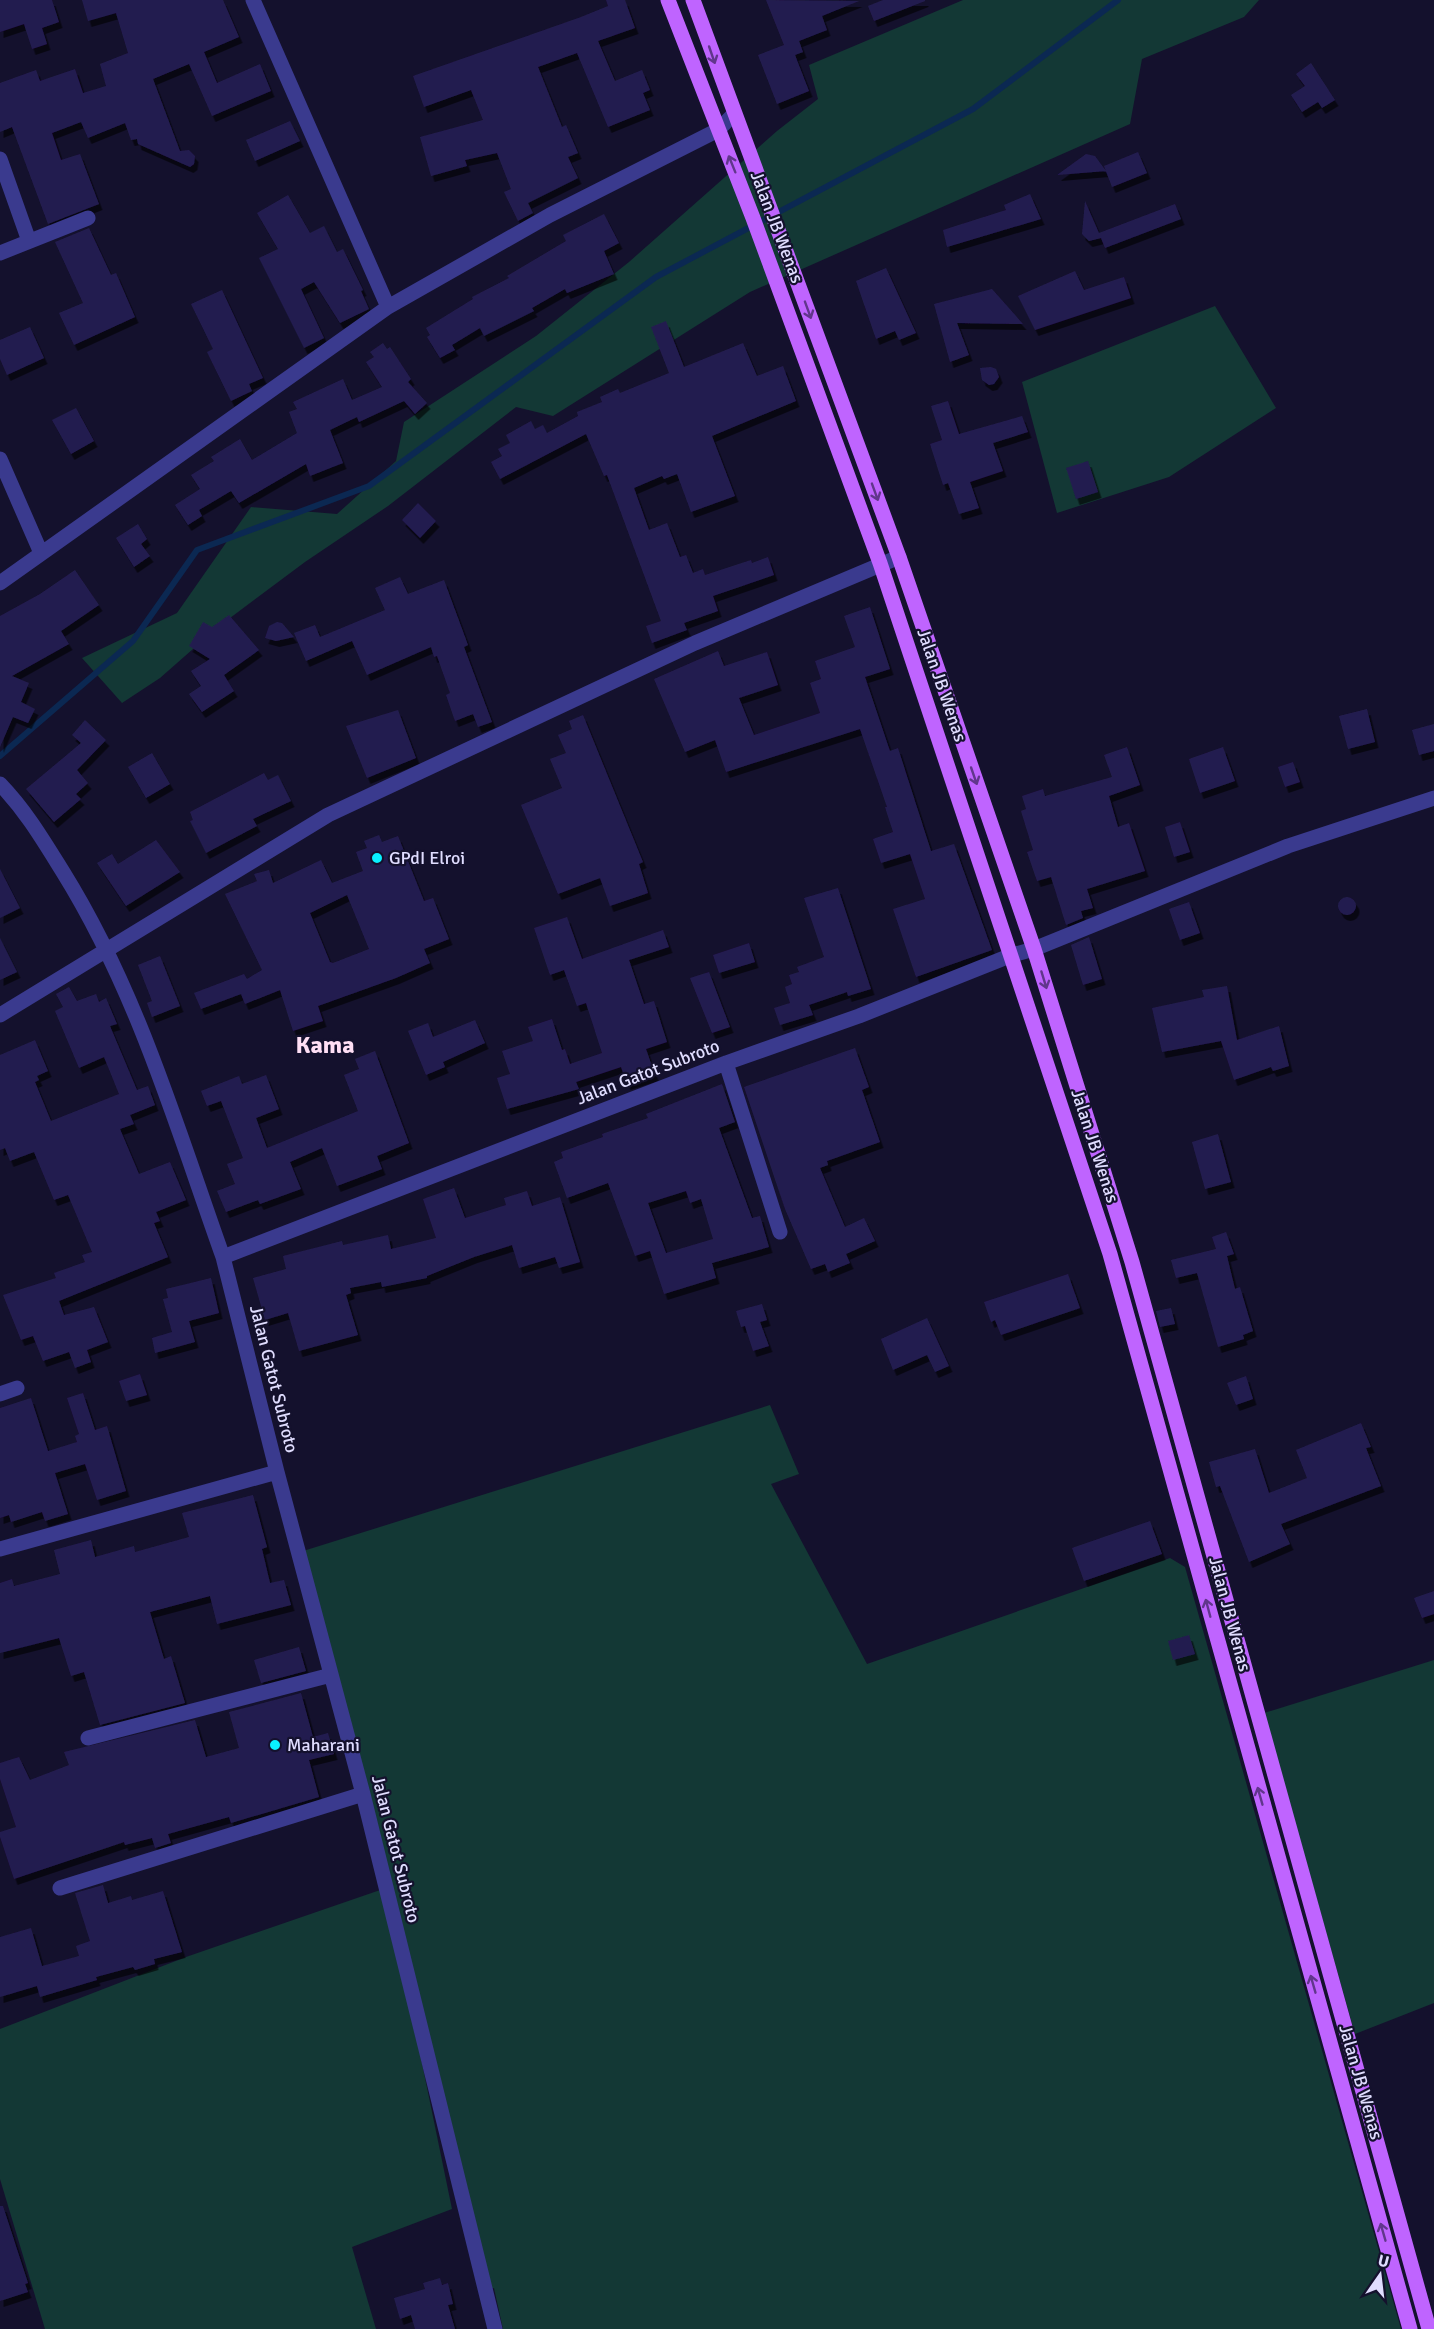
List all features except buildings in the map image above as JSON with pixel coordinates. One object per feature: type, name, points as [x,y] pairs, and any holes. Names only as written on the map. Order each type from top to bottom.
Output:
[{"type":"main road","name":"Jalan JB Wenas","points":[[669,0],[768,257],[880,563],[1110,1254],[1410,2329]]},
{"type":"main road","name":"Jalan JB Wenas","points":[[693,0],[733,115],[772,210],[899,557],[1034,949],[1132,1262],[1430,2329]]},
{"type":"main road","points":[[800,348],[819,342]]},
{"type":"main road","points":[[1160,1435],[1178,1431]]},
{"type":"main road","points":[[1324,2024],[1342,2019]]},
{"type":"street","points":[[253,0],[388,307]]},
{"type":"street","points":[[0,584],[388,307],[550,215],[718,130],[733,115]]},
{"type":"street","points":[[0,159],[29,241]]},
{"type":"street","points":[[0,253],[88,218]]},
{"type":"street","points":[[0,459],[41,553]]},
{"type":"street","points":[[0,1015],[328,816],[695,643],[880,563],[899,557]]},
{"type":"street","points":[[0,784],[25,810],[107,949],[136,1012],[223,1257]]},
{"type":"street","name":"Jalan Gatot Subroto","points":[[495,2329],[363,1794],[277,1472],[223,1257],[726,1063],[859,1016],[1012,955],[1034,949],[1288,846],[1434,798]]},
{"type":"street","points":[[726,1063],[780,1232]]},
{"type":"street","points":[[0,1394],[17,1388]]},
{"type":"street","points":[[0,1549],[277,1472]]},
{"type":"street","points":[[88,1738],[331,1675]]},
{"type":"street","points":[[60,1888],[363,1794]]},
{"type":"green space","points":[[963,0],[1259,0],[1244,17],[1142,59],[1130,124],[750,292],[553,416],[516,407],[388,506],[305,562],[218,627],[160,678],[122,703],[82,658],[177,613],[251,507],[337,514],[396,461],[404,422],[536,336],[629,262],[777,131],[818,99],[809,65]]},
{"type":"green space","points":[[1215,306],[1276,408],[1169,477],[1057,513],[1022,382]]},
{"type":"green space","points":[[770,1405],[799,1474],[771,1484],[867,1664],[1170,1558],[1185,1567],[1401,2329],[503,2329],[494,2288],[485,2291],[390,1908],[452,2209],[352,2247],[376,2329],[45,2329],[0,2179],[0,2029],[186,1957],[386,1888],[300,1552]]},
{"type":"green space","points":[[1434,1660],[1434,2003],[1355,2034],[1264,1713]]},
{"type":"waterway","points":[[0,756],[133,641],[197,550],[369,486],[656,277],[973,109],[1118,0]]},
{"type":"place","name":"GPdI Elroi","points":[[377,858]]},
{"type":"place","name":"Maharani","points":[[275,1745]]},
{"type":"district","name":"Kama","points":[[325,1045]]}]
